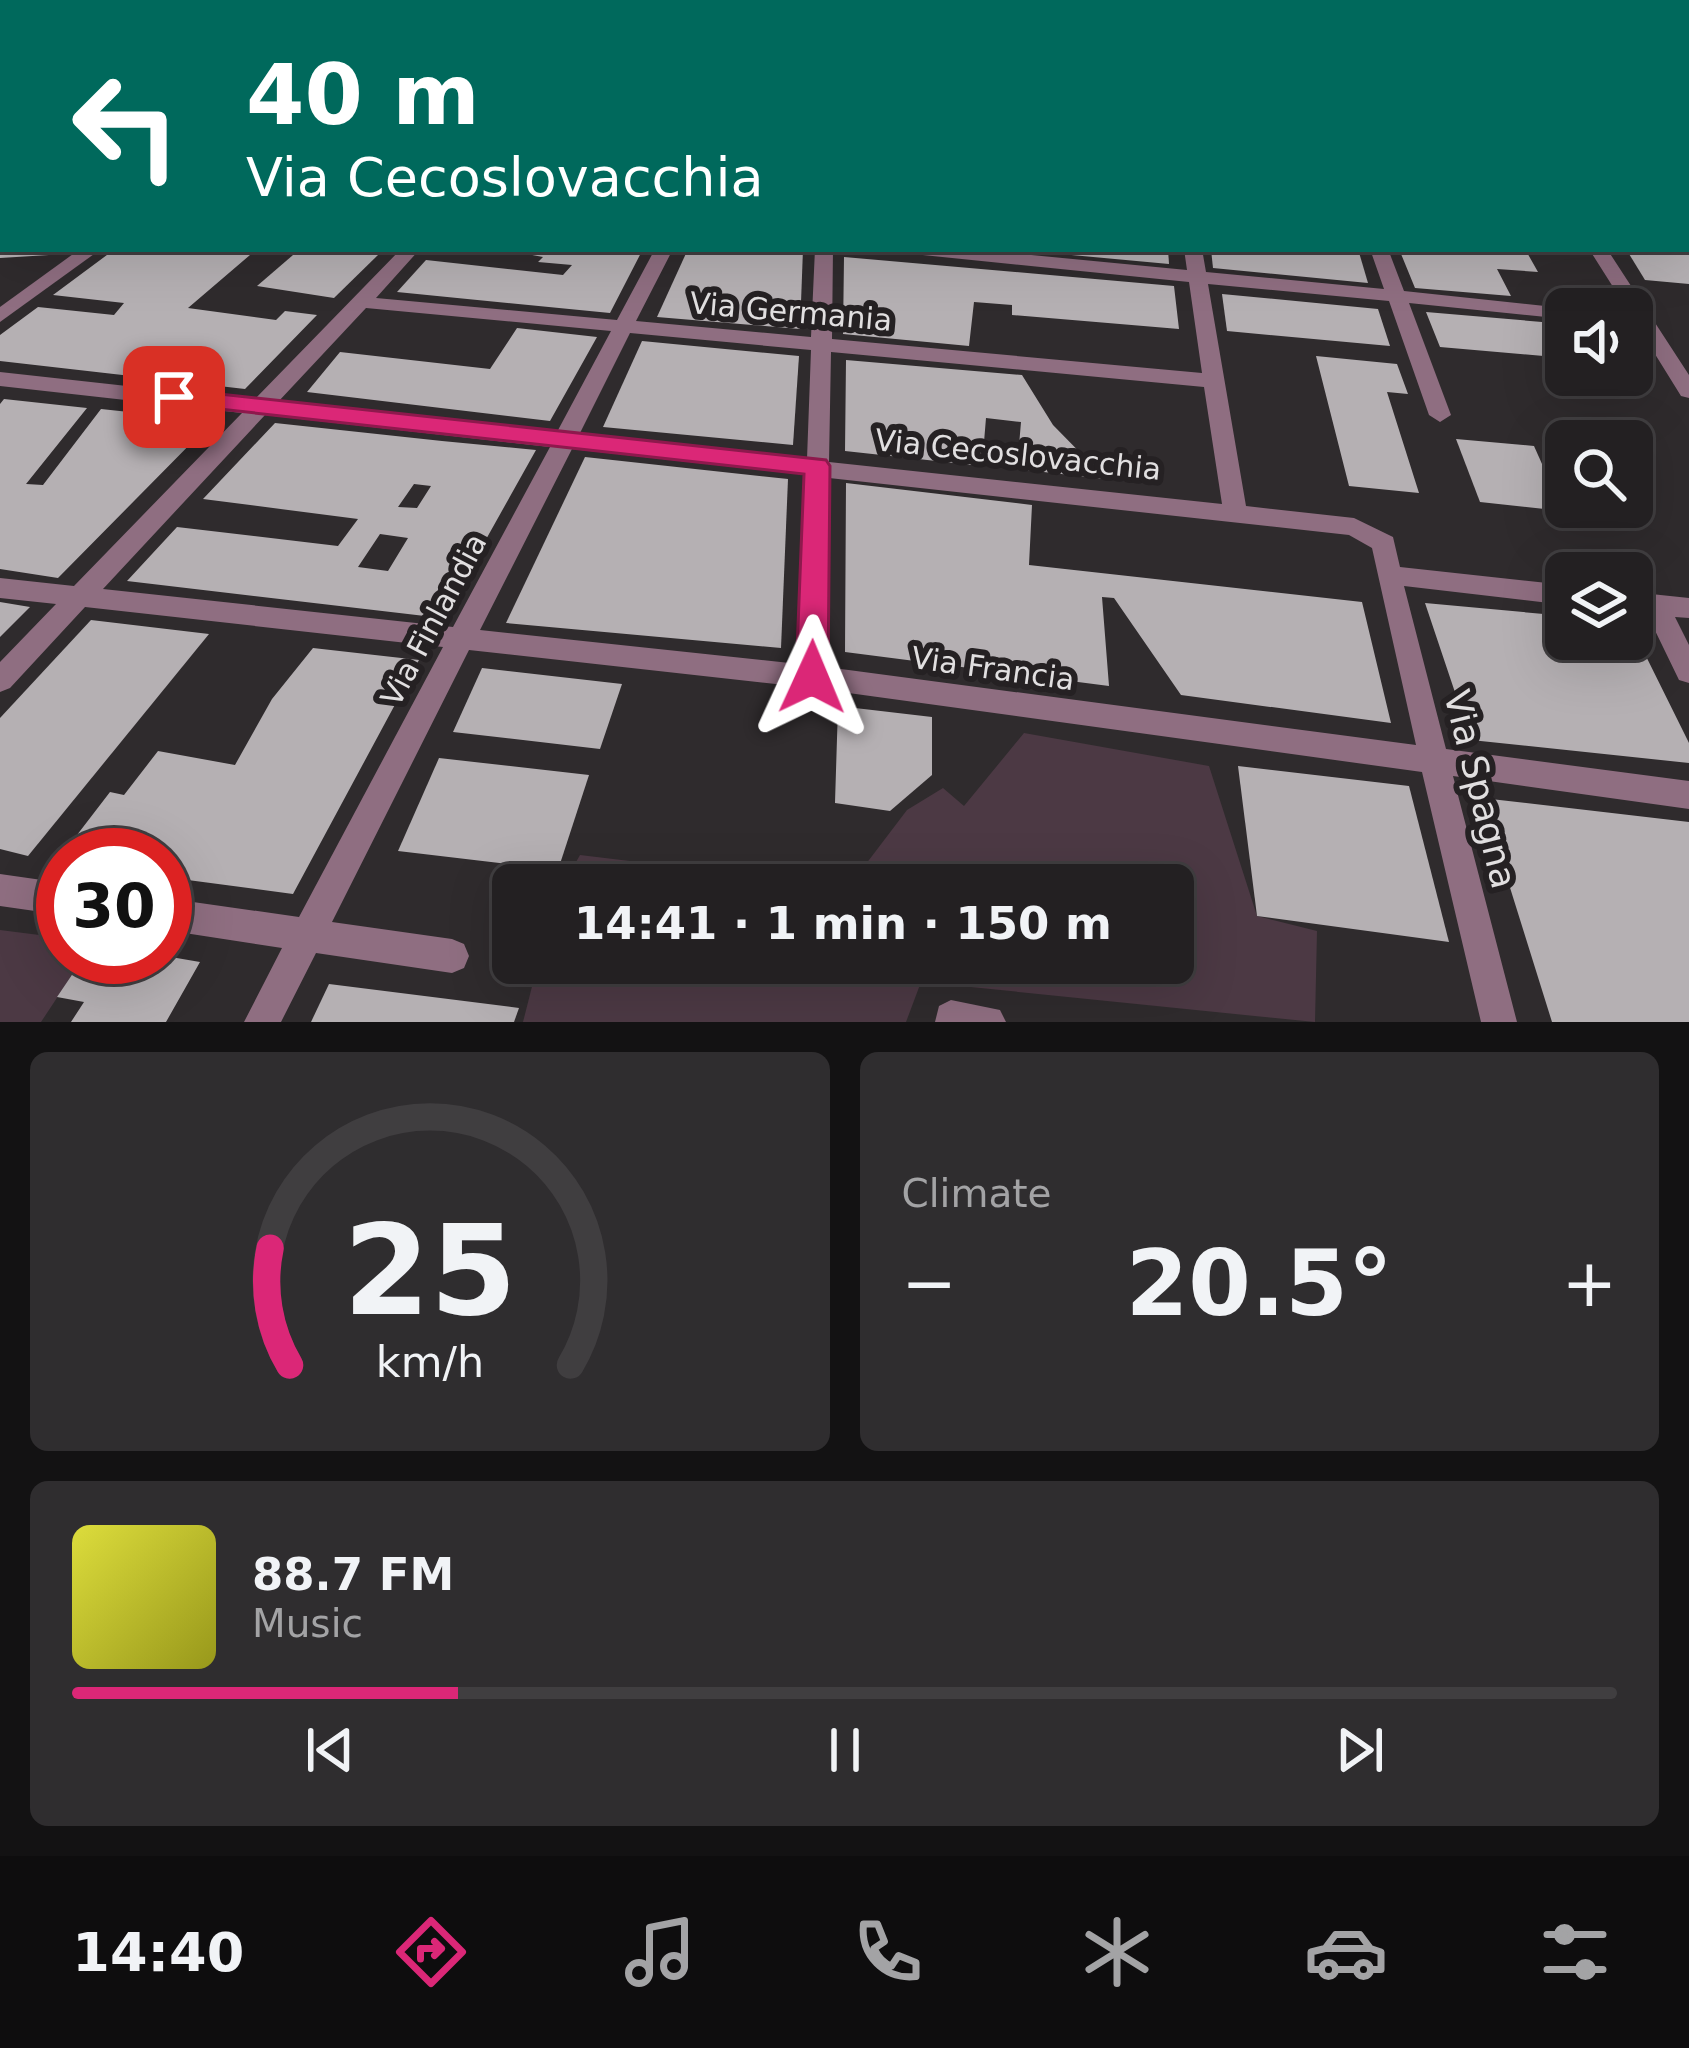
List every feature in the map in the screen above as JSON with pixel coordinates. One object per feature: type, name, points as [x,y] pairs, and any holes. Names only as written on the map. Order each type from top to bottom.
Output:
[{"type":"street","points":[[0,316],[88,252]]},
{"type":"street","points":[[0,680],[408,252]]},
{"type":"street","name":"Via Finlandia","points":[[262,1022],[662,252]]},
{"type":"street","points":[[812,677],[824,252]]},
{"type":"street","points":[[1194,252],[1235,512]]},
{"type":"street","points":[[1380,252],[1440,415]]},
{"type":"street","points":[[1600,252],[1620,288]]},
{"type":"street","points":[[999,253],[1545,311]]},
{"type":"street","name":"Via Germania","points":[[361,302],[1215,381]]},
{"type":"street","points":[[1653,341],[1689,391]]},
{"type":"street","name":"Via Cecoslovacchia","points":[[0,379],[1354,527],[1384,543],[1388,575]]},
{"type":"street","points":[[1388,575],[1545,593]]},
{"type":"street","name":"Via Spagna","points":[[1388,575],[1499,1022]]},
{"type":"street","name":"Via Francia","points":[[0,588],[812,677],[1689,795]]},
{"type":"street","points":[[1653,604],[1689,608]]},
{"type":"street","points":[[1653,617],[1689,672]]},
{"type":"street","points":[[0,890],[36,895]]},
{"type":"street","points":[[192,918],[452,956]]},
{"type":"street","points":[[951,1018],[988,1022]]},
{"type":"shaded area","points":[[1024,733],[1209,766],[1257,916],[1317,931],[1315,1022],[941,984],[1194,984],[1194,864],[866,864],[907,810],[943,788],[964,806]]},
{"type":"shaded area","points":[[580,855],[654,864],[575,864]]},
{"type":"shaded area","points":[[0,930],[36,935],[36,984],[66,984],[41,1022],[0,1022]]},
{"type":"shaded area","points":[[533,984],[920,984],[906,1022],[523,1022]]},
{"type":"building","points":[[0,252],[52,252],[49,255],[0,258]]},
{"type":"building","points":[[111,252],[253,252],[188,308],[276,320],[285,311],[317,315],[245,389],[0,361],[0,335],[38,307],[114,315],[124,303],[53,295]]},
{"type":"building","points":[[297,252],[379,254],[334,298],[257,286]]},
{"type":"building","points":[[516,252],[641,252],[610,313],[397,292],[426,260],[563,275],[572,265],[538,262],[543,257]]},
{"type":"building","points":[[687,252],[803,252],[800,329],[657,317]]},
{"type":"building","points":[[1039,252],[1168,252],[1169,264]]},
{"type":"building","points":[[1211,252],[1359,252],[1368,283],[1213,268]]},
{"type":"building","points":[[1400,252],[1527,252],[1538,272],[1497,269],[1511,296],[1415,288]]},
{"type":"building","points":[[1628,252],[1689,253],[1689,284],[1645,280]]},
{"type":"building","points":[[844,257],[1174,286],[1179,329],[1012,315],[1012,305],[974,302],[969,346],[843,334]]},
{"type":"building","points":[[1222,294],[1378,309],[1390,346],[1227,331]]},
{"type":"building","points":[[1426,312],[1545,322],[1545,356],[1440,347]]},
{"type":"building","points":[[517,328],[597,337],[550,421],[307,392],[340,352],[490,369]]},
{"type":"building","points":[[642,341],[799,356],[793,445],[603,427]]},
{"type":"building","points":[[1316,356],[1397,364],[1408,394],[1387,392],[1419,493],[1349,486]]},
{"type":"building","points":[[846,360],[1022,375],[1053,425],[1106,479],[1017,469],[1021,422],[986,418],[982,466],[845,451]]},
{"type":"building","points":[[4,399],[87,408],[26,484],[43,485],[101,409],[213,421],[58,578],[0,569],[0,404]]},
{"type":"building","points":[[275,423],[536,450],[442,618],[127,581],[177,527],[338,546],[358,519],[203,499]],"holes":[[[414,484],[431,486],[417,508],[398,507]],[[380,534],[408,538],[388,571],[358,567]]]},
{"type":"building","points":[[1456,439],[1534,446],[1545,471],[1545,509],[1480,502]]},
{"type":"building","points":[[585,457],[788,479],[781,648],[506,623]]},
{"type":"building","points":[[846,483],[1032,505],[1029,565],[1362,602],[1391,723],[1181,695],[1114,598],[1102,597],[1109,686],[845,652]]},
{"type":"building","points":[[0,602],[30,607],[0,637]]},
{"type":"building","points":[[1425,603],[1545,614],[1545,660],[1648,660],[1689,743],[1689,763],[1471,740]]},
{"type":"building","points":[[91,620],[209,634],[51,828],[36,828],[36,846],[28,856],[0,849],[0,718]]},
{"type":"building","points":[[313,648],[419,660],[293,894],[192,881],[192,828],[82,828],[110,792],[124,795],[158,751],[235,765],[272,699]]},
{"type":"building","points":[[482,668],[622,684],[600,749],[453,732]]},
{"type":"building","points":[[838,706],[932,717],[932,775],[890,811],[835,803]]},
{"type":"building","points":[[439,758],[589,775],[560,864],[507,864],[398,851]]},
{"type":"building","points":[[1238,766],[1409,786],[1449,942],[1257,916]]},
{"type":"building","points":[[1482,798],[1689,822],[1689,1022],[1552,1022]]},
{"type":"building","points":[[66,984],[188,984],[166,1022],[71,1022],[84,1002],[57,997]]},
{"type":"building","points":[[329,984],[519,1008],[514,1022],[311,1022]]},
{"type":"route","points":[[174,397],[817,466],[812,677]]}]
